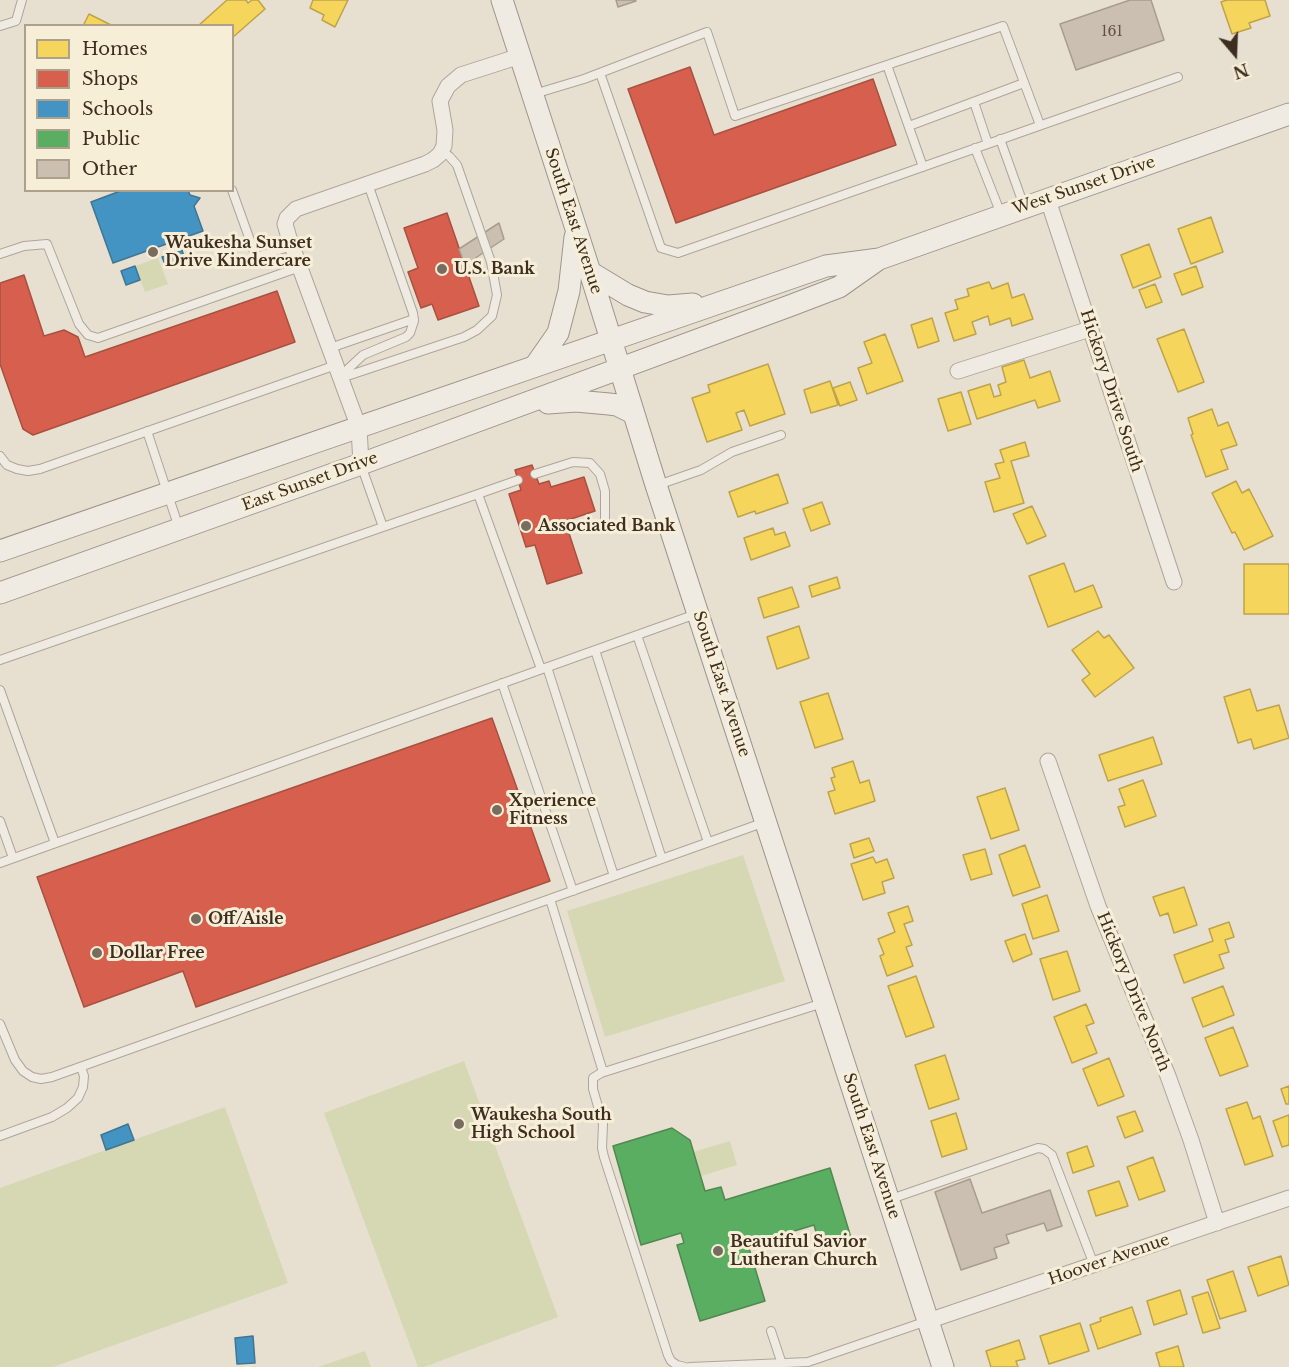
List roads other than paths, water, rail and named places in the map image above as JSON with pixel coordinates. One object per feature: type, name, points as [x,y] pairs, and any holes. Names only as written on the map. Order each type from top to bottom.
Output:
[{"type":"main road","name":"South East Avenue","points":[[502,0],[656,485],[943,1367]]},
{"type":"main road","name":"West Sunset Drive","points":[[611,340],[826,266],[879,259],[1289,114]]},
{"type":"main road","points":[[535,366],[558,333],[569,291],[576,230]]},
{"type":"main road","name":"West Sunset Drive","points":[[619,369],[839,286],[879,259]]},
{"type":"main road","points":[[590,272],[628,295],[654,304],[680,306],[744,295]]},
{"type":"main road","name":"East Sunset Drive","points":[[0,551],[611,340]]},
{"type":"main road","name":"East Sunset Drive","points":[[0,593],[619,369]]},
{"type":"main road","points":[[523,405],[576,401],[617,405],[633,412]]},
{"type":"street","points":[[361,464],[359,428],[292,246],[285,224],[287,218],[296,209],[425,164],[441,152],[446,137],[440,101],[448,86],[461,75],[520,56]]},
{"type":"street","name":"Hickory Drive South","points":[[1048,200],[1174,582]]},
{"type":"street","points":[[958,371],[1090,329]]},
{"type":"street","name":"Hickory Drive North","points":[[1048,761],[1098,906],[1168,1076],[1191,1140],[1216,1223]]},
{"type":"street","name":"Hoover Avenue","points":[[928,1321],[1289,1198]]},
{"type":"lane","points":[[0,26],[15,21],[22,0]]},
{"type":"lane","points":[[532,95],[600,73],[707,32],[735,116],[1003,26],[1040,125]]},
{"type":"lane","points":[[887,65],[923,167]]},
{"type":"lane","points":[[600,73],[661,248],[678,253],[1178,77]]},
{"type":"lane","points":[[909,126],[1024,83]]},
{"type":"lane","points":[[974,102],[988,144]]},
{"type":"lane","points":[[999,139],[1024,208]]},
{"type":"lane","points":[[975,148],[1001,216]]},
{"type":"lane","points":[[339,372],[464,337],[477,330],[492,316],[496,296],[491,262],[457,165],[449,156],[441,152]]},
{"type":"lane","points":[[0,456],[8,465],[28,471],[147,431],[348,369],[363,355],[406,337],[414,319],[368,184]]},
{"type":"lane","points":[[233,192],[256,257],[292,246]]},
{"type":"lane","points":[[0,254],[24,246],[47,244],[79,324],[88,334],[98,338],[300,267]]},
{"type":"lane","points":[[330,348],[414,319]]},
{"type":"lane","points":[[147,431],[169,493],[179,530]]},
{"type":"lane","points":[[656,485],[701,470],[732,452],[781,435]]},
{"type":"lane","points":[[535,474],[573,462],[590,463],[600,474],[605,490],[606,523]]},
{"type":"lane","points":[[361,464],[383,527]]},
{"type":"lane","points":[[0,660],[518,480]]},
{"type":"lane","points":[[478,494],[544,668],[614,876]]},
{"type":"lane","points":[[0,863],[698,613]]},
{"type":"lane","points":[[637,635],[708,842]]},
{"type":"lane","points":[[595,650],[662,859]]},
{"type":"lane","points":[[502,683],[573,891]]},
{"type":"lane","points":[[0,690],[56,843]]},
{"type":"lane","points":[[0,821],[13,858]]},
{"type":"lane","points":[[0,1024],[15,1060],[23,1071],[32,1077],[41,1079],[81,1067],[765,822]]},
{"type":"lane","points":[[550,899],[603,1072]]},
{"type":"lane","points":[[825,1003],[603,1072],[593,1078],[592,1083],[602,1116],[604,1157],[668,1355],[671,1361],[688,1367],[782,1364],[815,1360],[928,1321]]},
{"type":"lane","points":[[0,1136],[52,1117],[68,1108],[78,1098],[83,1087],[84,1076],[81,1067]]},
{"type":"lane","points":[[888,1200],[1038,1148],[1044,1149],[1052,1155],[1094,1265]]},
{"type":"lane","points":[[771,1331],[782,1364]]},
{"type":"place","name":"Waukesha Sunset Drive Kindercare","points":[[153,252]]},
{"type":"place","name":"U.S. Bank","points":[[442,269]]},
{"type":"place","name":"Associated Bank","points":[[526,526]]},
{"type":"place","name":"Xperience Fitness","points":[[497,810]]},
{"type":"place","name":"Off/Aisle","points":[[196,919]]},
{"type":"place","name":"Dollar Free","points":[[97,953]]},
{"type":"place","name":"Waukesha South High School","points":[[459,1124]]},
{"type":"place","name":"Beautiful Savior Lutheran Church","points":[[718,1251]]}]
